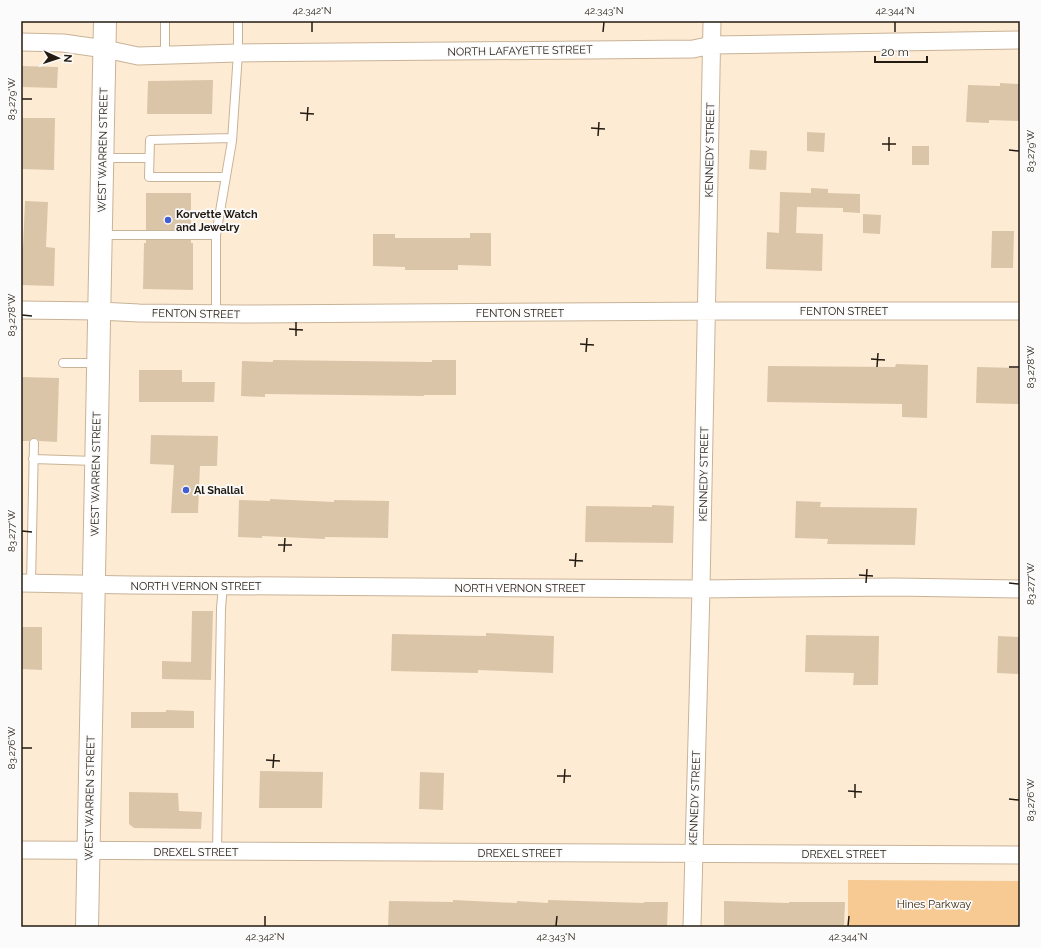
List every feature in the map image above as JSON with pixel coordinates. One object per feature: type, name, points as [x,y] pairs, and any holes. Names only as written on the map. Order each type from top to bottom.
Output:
[{"type":"main road","name":"WEST WARREN STREET","points":[[87,927],[106,21]]},
{"type":"street","name":"KENNEDY STREET","points":[[692,927],[701,589],[712,21]]},
{"type":"street","name":"NORTH LAFAYETTE STREET","points":[[21,42],[63,43],[105,49],[138,56],[238,53],[693,49],[712,46],[1020,40]]},
{"type":"street","name":"FENTON STREET","points":[[21,310],[216,314],[1020,311]]},
{"type":"street","name":"NORTH VERNON STREET","points":[[26,583],[223,586],[701,589],[896,587],[1020,589]]},
{"type":"street","name":"DREXEL STREET","points":[[21,850],[1020,855]]},
{"type":"lane","points":[[165,21],[166,55]]},
{"type":"lane","points":[[216,314],[216,235],[232,138],[238,53],[238,21]]},
{"type":"lane","points":[[226,177],[149,177],[150,140],[232,138]]},
{"type":"lane","points":[[103,158],[149,158]]},
{"type":"lane","points":[[101,235],[216,235]]},
{"type":"lane","points":[[63,363],[98,363]]},
{"type":"lane","points":[[26,583],[34,443]]},
{"type":"lane","points":[[34,460],[96,461]]},
{"type":"lane","points":[[217,852],[221,608],[223,586]]},
{"type":"green space","name":"Hines Parkway","points":[[848,880],[1020,881],[1020,927],[848,927]]},
{"type":"building","points":[[21,66],[58,67],[57,88],[21,87]]},
{"type":"building","points":[[213,80],[212,114],[147,114],[148,81]]},
{"type":"building","points":[[1000,83],[1020,84],[1020,121],[989,120],[989,123],[966,122],[968,85],[1000,86]]},
{"type":"building","points":[[21,118],[55,118],[54,170],[21,169]]},
{"type":"building","points":[[807,132],[825,133],[824,152],[807,151]]},
{"type":"building","points":[[912,146],[929,146],[929,165],[912,165]]},
{"type":"building","points":[[750,150],[767,151],[766,170],[749,169]]},
{"type":"building","points":[[811,188],[828,189],[828,193],[860,194],[860,213],[843,212],[843,208],[797,207],[796,233],[823,234],[822,271],[766,269],[767,232],[779,233],[780,192],[811,193]]},
{"type":"building","points":[[146,193],[191,193],[191,230],[146,230]]},
{"type":"building","points":[[25,201],[48,202],[46,247],[55,248],[54,286],[21,285],[21,247],[23,247]]},
{"type":"building","points":[[863,214],[881,215],[880,234],[863,233]]},
{"type":"building","points":[[992,231],[1014,231],[1013,268],[991,268]]},
{"type":"building","points":[[470,233],[491,233],[491,266],[458,265],[458,270],[405,270],[405,267],[373,266],[373,234],[395,234],[395,238],[470,238]]},
{"type":"building","points":[[146,240],[191,240],[191,243],[193,243],[193,290],[143,289],[144,243],[146,243]]},
{"type":"building","points":[[273,360],[432,362],[432,360],[456,360],[456,395],[265,394],[265,397],[241,396],[242,361],[273,362]]},
{"type":"building","points":[[896,364],[928,365],[927,418],[902,417],[902,404],[767,402],[768,366],[895,367]]},
{"type":"building","points":[[977,367],[1020,368],[1020,404],[976,403]]},
{"type":"building","points":[[139,370],[182,370],[182,382],[215,382],[214,402],[139,402]]},
{"type":"building","points":[[21,377],[59,378],[57,442],[39,441],[34,438],[29,441],[21,441]]},
{"type":"building","name":"Al Shallal","points":[[151,435],[218,436],[217,466],[200,466],[198,513],[171,513],[174,465],[150,464]]},
{"type":"building","points":[[270,499],[334,502],[334,500],[389,501],[388,538],[325,537],[325,539],[262,536],[262,538],[238,537],[239,500],[270,501]]},
{"type":"building","points":[[796,501],[821,502],[820,507],[917,508],[915,545],[827,544],[828,539],[795,538]]},
{"type":"building","points":[[652,505],[674,506],[673,543],[585,542],[586,506],[652,507]]},
{"type":"building","points":[[192,611],[213,611],[211,680],[162,679],[162,661],[191,662]]},
{"type":"building","points":[[21,627],[42,627],[42,670],[21,669]]},
{"type":"building","points":[[486,633],[554,636],[553,673],[478,670],[478,673],[391,671],[392,634],[486,636]]},
{"type":"building","points":[[806,635],[879,636],[878,685],[853,685],[854,673],[805,672]]},
{"type":"building","points":[[998,636],[1020,637],[1020,674],[997,673]]},
{"type":"building","points":[[166,710],[194,711],[194,728],[131,728],[131,712],[166,712]]},
{"type":"building","points":[[260,771],[323,772],[322,808],[259,808]]},
{"type":"building","points":[[420,772],[444,773],[443,810],[419,809]]},
{"type":"building","points":[[129,792],[178,793],[179,811],[202,812],[201,829],[134,828],[129,824]]},
{"type":"building","points":[[453,900],[517,903],[517,901],[548,903],[548,900],[644,903],[668,902],[667,927],[388,927],[389,901],[453,902]]},
{"type":"building","points":[[724,901],[789,903],[845,902],[844,927],[724,927]]},
{"type":"place","name":"Korvette Watch and Jewelry","points":[[168,220]]},
{"type":"place","name":"Al Shallal","points":[[186,490]]}]
